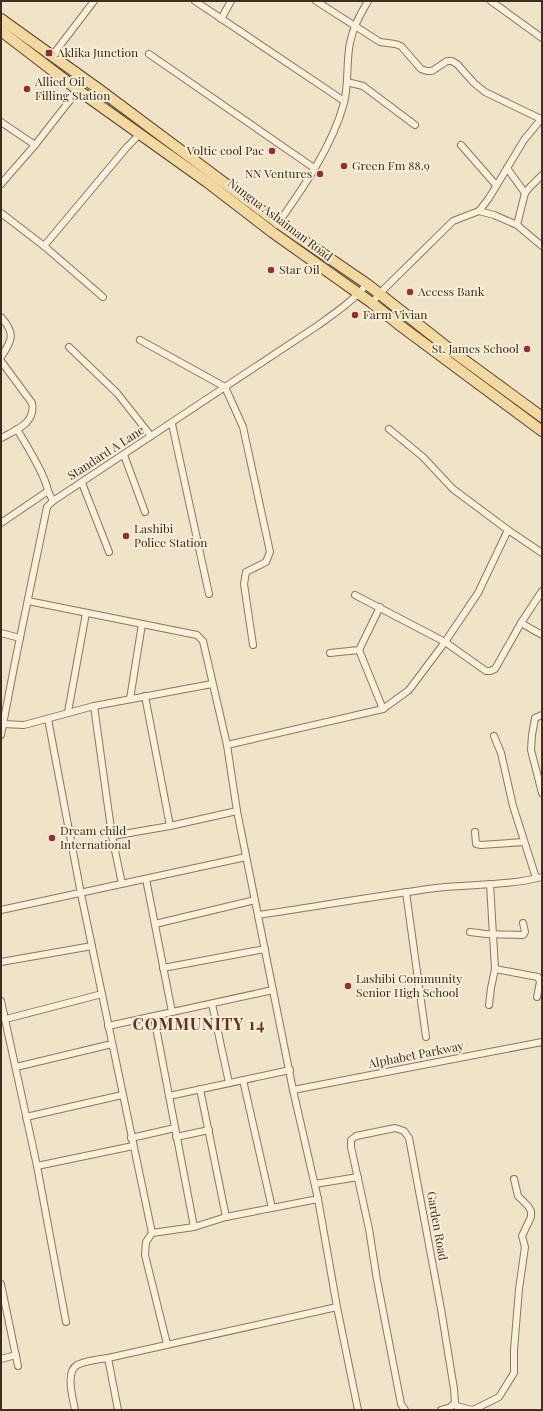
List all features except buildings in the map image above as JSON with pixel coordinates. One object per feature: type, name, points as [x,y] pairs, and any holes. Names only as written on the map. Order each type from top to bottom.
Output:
[{"type":"main road","name":"Nungua Ashaiman Road","points":[[1,19],[278,223],[367,284],[452,351],[542,417]]},
{"type":"main road","name":"Nungua Ashaiman Road","points":[[1,31],[78,90],[207,182],[272,232],[359,293],[402,328],[542,431]]},
{"type":"street","points":[[52,56],[94,1]]},
{"type":"street","points":[[195,1],[344,101]]},
{"type":"street","points":[[221,19],[231,1]]},
{"type":"street","points":[[316,1],[383,44],[396,44],[401,46],[421,69],[426,72],[432,71],[447,61],[452,61],[457,64],[474,83],[485,92],[542,119],[524,140],[489,198],[479,211],[453,221],[379,294],[372,303]]},
{"type":"street","points":[[272,232],[314,168],[338,125],[344,101],[350,43],[354,26],[368,1]]},
{"type":"street","points":[[491,1],[542,38]]},
{"type":"street","points":[[149,54],[314,168]]},
{"type":"street","points":[[347,82],[363,86],[415,125]]},
{"type":"street","points":[[1,184],[35,145],[78,90]]},
{"type":"street","points":[[1,122],[35,145]]},
{"type":"street","points":[[44,246],[127,147],[140,134]]},
{"type":"street","points":[[461,145],[496,185]]},
{"type":"street","points":[[507,168],[526,193]]},
{"type":"street","points":[[517,225],[526,193],[542,175]]},
{"type":"street","points":[[479,211],[494,215],[517,225],[542,246]]},
{"type":"street","points":[[1,213],[44,246],[103,297]]},
{"type":"street","name":"Standard A Lane","points":[[52,501],[82,483],[151,436],[172,424],[317,326],[359,293],[367,284]]},
{"type":"street","points":[[1,317],[8,324],[12,334],[9,344],[1,357]]},
{"type":"street","points":[[140,340],[225,387],[243,427],[270,552],[266,562],[246,572],[245,576],[244,584],[253,645]]},
{"type":"street","points":[[69,346],[117,393],[151,436]]},
{"type":"street","points":[[1,361],[32,404],[33,412],[30,420],[1,438]]},
{"type":"street","points":[[172,424],[209,594]]},
{"type":"street","points":[[389,428],[423,457],[453,489],[542,553]]},
{"type":"street","points":[[1,735],[44,518],[47,508],[52,501],[42,475],[17,429]]},
{"type":"street","points":[[124,455],[145,512]]},
{"type":"street","points":[[82,483],[109,552]]},
{"type":"street","points":[[1,523],[48,491]]},
{"type":"street","points":[[227,745],[383,709],[409,690],[445,642],[478,593],[508,530]]},
{"type":"street","points":[[355,595],[445,642],[486,671],[490,671],[495,669],[521,623],[542,591]]},
{"type":"street","points":[[28,601],[86,614],[197,635],[201,637],[203,641],[227,745],[246,857],[293,1090],[315,1184],[358,1410]]},
{"type":"street","points":[[380,607],[359,650],[383,709]]},
{"type":"street","points":[[68,712],[86,614]]},
{"type":"street","points":[[521,623],[542,635]]},
{"type":"street","points":[[130,699],[142,624]]},
{"type":"street","points":[[1,633],[20,638]]},
{"type":"street","points":[[330,654],[359,650]]},
{"type":"street","points":[[3,724],[24,725],[94,706],[212,684]]},
{"type":"street","points":[[145,696],[170,826]]},
{"type":"street","points":[[94,706],[112,836],[122,884]]},
{"type":"street","points":[[542,715],[535,718],[531,750],[542,793]]},
{"type":"street","points":[[48,719],[80,894],[152,1233],[146,1242],[145,1255],[167,1344]]},
{"type":"street","points":[[258,915],[406,892],[539,878],[524,842],[518,819],[512,806],[501,753],[494,736]]},
{"type":"street","points":[[112,836],[170,826],[237,811]]},
{"type":"street","points":[[475,832],[476,844],[481,846],[524,842]]},
{"type":"street","points":[[1,910],[246,857]]},
{"type":"street","points":[[146,879],[172,1012]]},
{"type":"street","points":[[489,1005],[490,988],[495,969],[490,884]]},
{"type":"street","points":[[406,892],[426,1037]]},
{"type":"street","points":[[155,924],[255,900]]},
{"type":"street","points":[[470,932],[523,935],[525,932],[523,923]]},
{"type":"street","points":[[1,962],[92,946]]},
{"type":"street","points":[[163,968],[265,949]]},
{"type":"street","points":[[495,969],[538,977],[540,982],[538,997]]},
{"type":"street","points":[[108,1026],[274,990]]},
{"type":"street","points":[[6,1019],[102,994]]},
{"type":"street","points":[[1,1001],[37,1166],[66,1322]]},
{"type":"street","points":[[212,1004],[229,1083]]},
{"type":"street","points":[[154,1016],[194,1227]]},
{"type":"street","name":"Alphabet Parkway","points":[[293,1090],[542,1042]]},
{"type":"street","points":[[16,1067],[112,1044]]},
{"type":"street","points":[[169,1096],[290,1070]]},
{"type":"street","points":[[244,1080],[272,1208]]},
{"type":"street","points":[[200,1089],[226,1217]]},
{"type":"street","points":[[26,1117],[122,1095]]},
{"type":"street","points":[[131,1138],[175,1128]]},
{"type":"street","name":"Garden Road","points":[[405,1410],[401,1404],[377,1280],[369,1229],[351,1148],[351,1140],[356,1136],[395,1128],[404,1131],[409,1138],[441,1309],[456,1403],[453,1405]]},
{"type":"street","points":[[176,1137],[209,1130]]},
{"type":"street","points":[[37,1166],[133,1146]]},
{"type":"street","points":[[315,1184],[358,1177]]},
{"type":"street","points":[[441,1410],[449,1408],[453,1405],[472,1410],[499,1397],[514,1373],[514,1350],[519,1288],[525,1247],[522,1236],[531,1217],[531,1211],[528,1206],[518,1196],[514,1179]]},
{"type":"street","points":[[152,1233],[194,1227],[226,1217],[318,1199]]},
{"type":"street","points":[[1,1284],[18,1366]]},
{"type":"street","points":[[75,1410],[70,1379],[72,1370],[76,1365],[337,1306]]},
{"type":"street","points":[[1,1359],[16,1355]]},
{"type":"street","points":[[108,1358],[118,1410]]},
{"type":"place","name":"Aklika Junction","points":[[49,53]]},
{"type":"place","name":"Allied Oil Filling Station","points":[[27,89]]},
{"type":"place","name":"Voltic cool Pac","points":[[272,151]]},
{"type":"place","name":"Green Fm 88.9","points":[[344,166]]},
{"type":"place","name":"NN Ventures","points":[[320,174]]},
{"type":"place","name":"Star Oil","points":[[271,270]]},
{"type":"place","name":"Access Bank","points":[[410,292]]},
{"type":"place","name":"Farm Vivian","points":[[355,315]]},
{"type":"place","name":"St. James School","points":[[527,349]]},
{"type":"place","name":"Lashibi Police Station","points":[[126,536]]},
{"type":"place","name":"Dream child International","points":[[52,838]]},
{"type":"place","name":"Lashibi Community Senior High School","points":[[348,986]]},
{"type":"district","name":"COMMUNITY 14","points":[[199,1024]]}]
